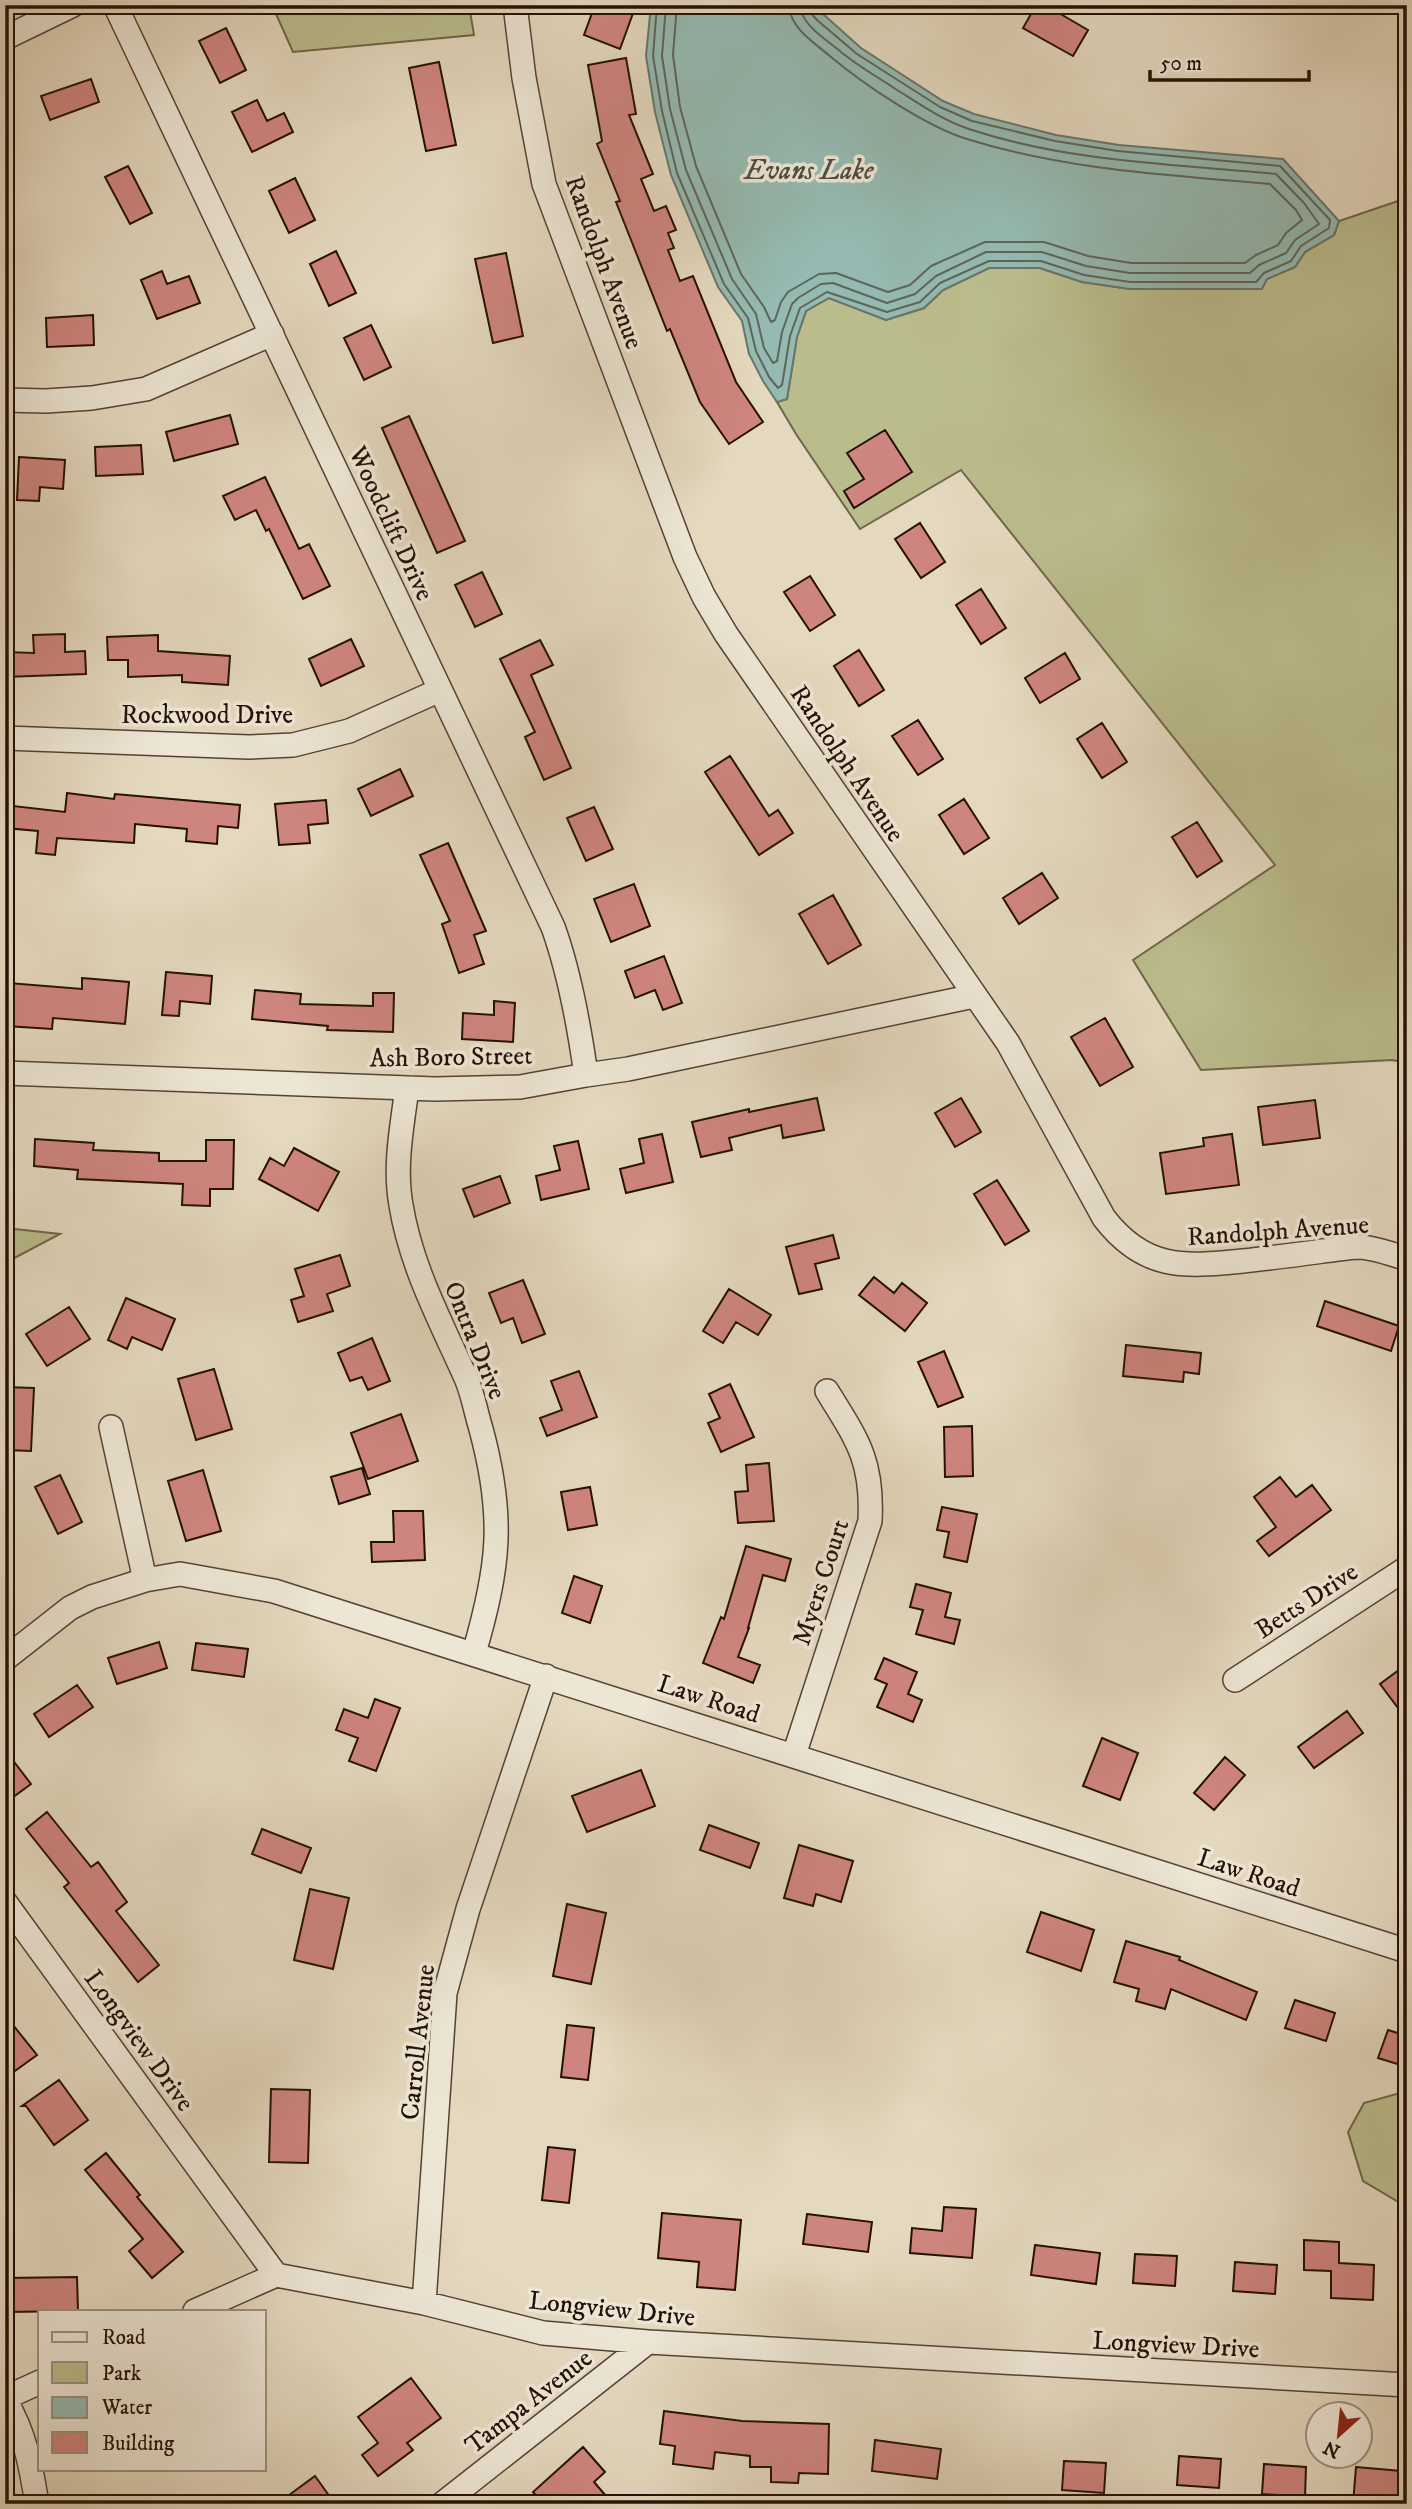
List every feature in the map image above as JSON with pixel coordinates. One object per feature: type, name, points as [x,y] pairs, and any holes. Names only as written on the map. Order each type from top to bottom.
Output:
[{"type":"street","points":[[5,38],[74,5]]},
{"type":"street","name":"Woodclift Drive","points":[[116,5],[553,927],[563,954],[586,1074]]},
{"type":"street","name":"Randolph Avenue","points":[[514,5],[524,78],[544,184],[685,557],[704,597],[726,634],[1008,1043],[1104,1218],[1134,1248],[1160,1261],[1189,1266],[1360,1247],[1389,1252],[1407,1259]]},
{"type":"street","points":[[5,400],[92,398],[146,388],[272,334]]},
{"type":"street","name":"Rockwood Drive","points":[[5,737],[249,747],[293,745],[349,731],[440,690]]},
{"type":"street","name":"Ash Boro Street","points":[[5,1073],[407,1088],[520,1087],[628,1069],[974,996]]},
{"type":"street","name":"Ontra Drive","points":[[407,1088],[399,1147],[401,1205],[429,1300],[467,1382],[495,1492],[497,1554],[490,1599],[474,1653]]},
{"type":"street","name":"Myers Court","points":[[793,1755],[870,1521],[872,1493],[867,1464],[855,1437],[827,1391]]},
{"type":"street","points":[[111,1427],[145,1580]]},
{"type":"street","name":"Betts Drive","points":[[1235,1679],[1407,1568]]},
{"type":"street","name":"Law Road","points":[[5,1659],[70,1608],[92,1597],[145,1580],[180,1574],[245,1584],[474,1653],[1407,1951]]},
{"type":"street","name":"Carroll Avenue","points":[[424,2303],[446,1993],[468,1909],[546,1676]]},
{"type":"street","name":"Longview Drive","points":[[5,1902],[276,2275],[424,2303],[543,2333],[648,2342],[1407,2385]]},
{"type":"street","points":[[197,2310],[276,2275]]},
{"type":"street","name":"Tampa Avenue","points":[[442,2504],[648,2342]]},
{"type":"street","points":[[37,2504],[24,2437],[5,2399],[38,2383]]},
{"type":"green space","points":[[272,5],[469,5],[474,35],[293,52]]},
{"type":"green space","points":[[1407,198],[1407,1063],[1392,1060],[1201,1070],[1133,960],[1275,865],[961,470],[860,529],[777,402],[787,399],[797,337],[806,311],[829,298],[886,320],[924,308],[943,290],[989,268],[1040,268],[1082,282],[1130,289],[1267,279],[1295,267],[1305,252],[1334,235],[1339,221]]},
{"type":"green space","points":[[5,1228],[60,1234],[5,1263]]},
{"type":"green space","points":[[1407,2091],[1407,2207],[1363,2181],[1348,2132],[1364,2103]]},
{"type":"water","name":"Evans Lake","points":[[651,5],[813,5],[861,48],[943,101],[974,114],[1056,135],[1119,145],[1283,159],[1339,221],[1334,235],[1305,252],[1295,267],[1267,279],[1262,289],[1130,289],[1082,282],[1040,268],[989,268],[943,290],[924,308],[886,320],[829,298],[806,311],[797,337],[787,399],[777,402],[749,354],[742,321],[718,287],[671,175],[655,112],[646,56]]},
{"type":"building","points":[[595,5],[636,5],[620,49],[584,35]]},
{"type":"building","points":[[1036,5],[1045,5],[1088,30],[1073,56],[1023,28]]},
{"type":"building","points":[[226,28],[246,70],[220,83],[199,41]]},
{"type":"building","points":[[626,58],[636,114],[629,115],[653,174],[641,179],[654,211],[666,206],[676,230],[668,233],[674,248],[668,250],[680,281],[693,276],[736,382],[763,422],[729,444],[700,402],[670,329],[667,331],[616,202],[620,201],[597,144],[602,141],[588,65]]},
{"type":"building","points":[[439,62],[456,145],[426,151],[409,68]]},
{"type":"building","points":[[91,79],[99,102],[50,120],[41,96]]},
{"type":"building","points":[[257,100],[267,121],[284,113],[293,132],[252,152],[232,112]]},
{"type":"building","points":[[128,166],[152,213],[130,224],[105,177]]},
{"type":"building","points":[[295,178],[315,220],[289,233],[269,191]]},
{"type":"building","points":[[336,251],[356,293],[329,306],[310,264]]},
{"type":"building","points":[[506,253],[523,336],[493,343],[475,259]]},
{"type":"building","points":[[162,271],[167,284],[189,276],[200,303],[157,319],[141,280]]},
{"type":"building","points":[[93,315],[94,345],[47,347],[46,318]]},
{"type":"building","points":[[371,325],[391,367],[364,380],[344,338]]},
{"type":"building","points":[[230,415],[238,444],[174,461],[166,432]]},
{"type":"building","points":[[409,416],[465,541],[437,553],[382,428]]},
{"type":"building","points":[[885,430],[912,472],[854,508],[844,491],[864,479],[847,453]]},
{"type":"building","points":[[141,445],[143,474],[96,476],[95,447]]},
{"type":"building","points":[[19,457],[65,460],[63,489],[40,487],[39,501],[17,500]]},
{"type":"building","points":[[265,477],[299,549],[309,544],[330,586],[303,599],[269,529],[266,531],[256,510],[235,520],[223,496]]},
{"type":"building","points":[[920,523],[945,562],[921,578],[895,539]]},
{"type":"building","points":[[482,572],[502,614],[475,627],[455,585]]},
{"type":"building","points":[[810,576],[835,615],[810,631],[784,592]]},
{"type":"building","points":[[981,589],[1006,628],[981,644],[956,605]]},
{"type":"building","points":[[65,634],[65,652],[85,651],[86,674],[5,677],[5,652],[34,653],[33,635]]},
{"type":"building","points":[[158,635],[158,651],[230,656],[228,685],[182,682],[182,675],[128,677],[128,660],[108,660],[107,637]]},
{"type":"building","points":[[351,639],[364,666],[321,686],[309,659]]},
{"type":"building","points":[[540,640],[553,665],[531,675],[571,768],[544,780],[525,737],[535,732],[500,659]]},
{"type":"building","points":[[859,650],[884,690],[859,706],[834,666]]},
{"type":"building","points":[[1065,653],[1080,679],[1040,703],[1025,678]]},
{"type":"building","points":[[918,720],[943,759],[918,775],[892,736]]},
{"type":"building","points":[[1102,723],[1127,762],[1102,778],[1077,739]]},
{"type":"building","points":[[730,756],[769,816],[778,810],[793,833],[759,855],[705,772]]},
{"type":"building","points":[[400,769],[413,796],[371,816],[358,789]]},
{"type":"building","points":[[67,793],[114,799],[115,794],[240,805],[238,828],[218,826],[217,844],[186,841],[187,829],[135,824],[134,843],[57,838],[55,855],[36,853],[38,831],[5,828],[5,805],[65,812]]},
{"type":"building","points":[[964,799],[989,838],[964,854],[939,815]]},
{"type":"building","points":[[326,800],[328,823],[308,825],[310,843],[279,845],[275,804]]},
{"type":"building","points":[[594,807],[613,849],[586,861],[567,818]]},
{"type":"building","points":[[1197,822],[1222,861],[1197,877],[1172,837]]},
{"type":"building","points":[[448,843],[486,931],[474,935],[484,964],[459,973],[442,924],[450,921],[420,855]]},
{"type":"building","points":[[1042,873],[1058,898],[1019,924],[1003,898]]},
{"type":"building","points":[[634,884],[650,926],[611,942],[594,899]]},
{"type":"building","points":[[833,895],[861,945],[828,964],[799,914]]},
{"type":"building","points":[[664,956],[682,1003],[663,1010],[655,990],[635,998],[625,971]]},
{"type":"building","points":[[166,972],[212,976],[210,1004],[180,1001],[179,1016],[162,1015]]},
{"type":"building","points":[[82,978],[129,982],[125,1024],[53,1018],[52,1029],[6,1026],[9,983],[82,989]]},
{"type":"building","points":[[255,990],[301,994],[300,1004],[373,1006],[373,993],[394,993],[393,1032],[327,1030],[328,1026],[252,1019]]},
{"type":"building","points":[[494,1001],[515,1003],[513,1042],[462,1039],[463,1013],[494,1015]]},
{"type":"building","points":[[1105,1018],[1133,1067],[1100,1086],[1071,1037]]},
{"type":"building","points":[[817,1098],[824,1130],[783,1138],[781,1125],[729,1138],[732,1150],[701,1157],[692,1122]]},
{"type":"building","points":[[961,1098],[981,1132],[955,1147],[935,1113]]},
{"type":"building","points":[[1315,1100],[1320,1138],[1263,1145],[1258,1107]]},
{"type":"building","points":[[662,1134],[673,1182],[626,1193],[620,1169],[644,1163],[639,1139]]},
{"type":"building","points":[[1232,1134],[1239,1185],[1166,1194],[1160,1153],[1204,1146],[1203,1138]]},
{"type":"building","points":[[35,1139],[94,1143],[93,1150],[159,1153],[159,1161],[206,1161],[206,1140],[234,1140],[233,1189],[210,1189],[210,1206],[182,1205],[183,1184],[77,1179],[78,1170],[34,1166]]},
{"type":"building","points":[[578,1141],[589,1189],[541,1200],[536,1176],[560,1170],[554,1146]]},
{"type":"building","points":[[294,1148],[339,1172],[318,1211],[259,1179],[270,1158],[284,1166]]},
{"type":"building","points":[[500,1176],[510,1203],[474,1217],[463,1189]]},
{"type":"building","points":[[997,1180],[1029,1231],[1005,1245],[974,1194]]},
{"type":"building","points":[[833,1235],[839,1258],[815,1264],[822,1289],[799,1294],[786,1247]]},
{"type":"building","points":[[340,1255],[350,1286],[327,1294],[333,1311],[298,1322],[291,1300],[304,1296],[295,1269]]},
{"type":"building","points":[[874,1277],[894,1293],[902,1283],[927,1303],[905,1331],[859,1295]]},
{"type":"building","points":[[523,1280],[545,1334],[522,1343],[513,1318],[501,1323],[489,1293]]},
{"type":"building","points":[[729,1289],[771,1315],[758,1335],[736,1322],[723,1343],[703,1331]]},
{"type":"building","points":[[126,1298],[175,1319],[162,1350],[132,1337],[127,1349],[108,1340]]},
{"type":"building","points":[[1325,1301],[1399,1326],[1391,1351],[1317,1326]]},
{"type":"building","points":[[69,1307],[90,1339],[47,1366],[26,1334]]},
{"type":"building","points":[[372,1338],[390,1381],[368,1390],[362,1377],[350,1381],[338,1353]]},
{"type":"building","points":[[1126,1345],[1201,1353],[1199,1374],[1184,1372],[1183,1382],[1123,1376]]},
{"type":"building","points":[[944,1351],[963,1397],[938,1407],[918,1362]]},
{"type":"building","points":[[214,1369],[232,1429],[196,1440],[178,1379]]},
{"type":"building","points":[[579,1371],[597,1417],[547,1436],[540,1418],[562,1410],[551,1381]]},
{"type":"building","points":[[730,1384],[754,1437],[721,1452],[708,1423],[720,1418],[709,1394]]},
{"type":"building","points":[[5,1387],[34,1388],[31,1451],[5,1450]]},
{"type":"building","points":[[401,1414],[418,1461],[368,1479],[351,1433]]},
{"type":"building","points":[[972,1426],[973,1476],[945,1477],[944,1427]]},
{"type":"building","points":[[769,1463],[774,1521],[738,1523],[735,1492],[748,1491],[746,1465]]},
{"type":"building","points":[[362,1468],[370,1494],[339,1504],[331,1477]]},
{"type":"building","points":[[203,1470],[221,1531],[186,1541],[168,1481]]},
{"type":"building","points":[[60,1475],[82,1522],[58,1534],[35,1487]]},
{"type":"building","points":[[1280,1477],[1296,1497],[1312,1485],[1331,1510],[1269,1556],[1257,1541],[1276,1527],[1254,1497]]},
{"type":"building","points":[[590,1487],[597,1525],[568,1530],[561,1492]]},
{"type":"building","points":[[942,1507],[977,1514],[967,1562],[944,1557],[949,1532],[937,1530]]},
{"type":"building","points":[[393,1511],[423,1511],[425,1560],[372,1562],[371,1542],[394,1542]]},
{"type":"building","points":[[746,1546],[791,1559],[785,1581],[763,1575],[738,1657],[760,1665],[753,1683],[703,1663],[721,1617],[724,1619]]},
{"type":"building","points":[[574,1576],[602,1586],[590,1623],[562,1613]]},
{"type":"building","points":[[916,1584],[951,1593],[945,1617],[960,1620],[954,1644],[916,1634],[923,1610],[910,1607]]},
{"type":"building","points":[[159,1642],[167,1668],[117,1684],[108,1658]]},
{"type":"building","points":[[196,1643],[248,1649],[244,1677],[192,1670]]},
{"type":"building","points":[[884,1658],[917,1672],[908,1694],[922,1700],[913,1722],[877,1707],[887,1684],[875,1679]]},
{"type":"building","points":[[1407,1664],[1407,1720],[1380,1684]]},
{"type":"building","points":[[77,1685],[93,1707],[49,1737],[34,1714]]},
{"type":"building","points":[[375,1699],[400,1708],[376,1771],[349,1761],[358,1738],[336,1730],[344,1709],[368,1718]]},
{"type":"building","points":[[1347,1711],[1363,1733],[1314,1768],[1298,1747]]},
{"type":"building","points":[[1102,1738],[1138,1753],[1120,1800],[1083,1786]]},
{"type":"building","points":[[5,1750],[31,1784],[5,1803]]},
{"type":"building","points":[[1225,1757],[1245,1775],[1214,1810],[1194,1793]]},
{"type":"building","points":[[641,1770],[655,1806],[587,1832],[572,1796]]},
{"type":"building","points":[[47,1812],[91,1867],[98,1862],[127,1902],[116,1911],[159,1965],[138,1982],[64,1887],[69,1883],[26,1829]]},
{"type":"building","points":[[709,1825],[759,1843],[750,1868],[700,1850]]},
{"type":"building","points":[[262,1829],[311,1848],[301,1873],[252,1854]]},
{"type":"building","points":[[799,1845],[853,1861],[841,1902],[816,1894],[813,1906],[784,1898]]},
{"type":"building","points":[[310,1889],[349,1898],[333,1969],[294,1960]]},
{"type":"building","points":[[567,1904],[606,1913],[591,1984],[553,1976]]},
{"type":"building","points":[[1041,1912],[1094,1930],[1081,1971],[1027,1952]]},
{"type":"building","points":[[1126,1941],[1180,1957],[1179,1960],[1257,1992],[1246,2020],[1171,1989],[1165,2009],[1136,2001],[1139,1989],[1114,1982]]},
{"type":"building","points":[[1295,2000],[1335,2013],[1326,2041],[1285,2028]]},
{"type":"building","points":[[5,2015],[37,2055],[15,2071],[5,2059]]},
{"type":"building","points":[[567,2025],[594,2028],[588,2080],[561,2077]]},
{"type":"building","points":[[1388,2030],[1407,2036],[1407,2067],[1378,2058]]},
{"type":"building","points":[[59,2080],[88,2120],[54,2145],[26,2106],[22,2106]]},
{"type":"building","points":[[271,2089],[310,2090],[308,2163],[269,2162]]},
{"type":"building","points":[[548,2147],[575,2150],[569,2203],[542,2200]]},
{"type":"building","points":[[106,2153],[140,2195],[137,2197],[183,2252],[152,2278],[129,2251],[143,2239],[85,2170]]},
{"type":"building","points":[[944,2207],[976,2209],[972,2258],[910,2253],[912,2228],[942,2231]]},
{"type":"building","points":[[662,2213],[741,2220],[735,2290],[697,2287],[699,2262],[658,2258]]},
{"type":"building","points":[[807,2214],[872,2222],[868,2252],[803,2244]]},
{"type":"building","points":[[1304,2240],[1339,2242],[1339,2263],[1374,2265],[1373,2300],[1331,2298],[1331,2271],[1304,2270]]},
{"type":"building","points":[[1035,2245],[1100,2253],[1096,2284],[1031,2275]]},
{"type":"building","points":[[1135,2254],[1177,2256],[1175,2286],[1133,2283]]},
{"type":"building","points":[[1235,2262],[1277,2265],[1275,2294],[1233,2291]]},
{"type":"building","points":[[77,2277],[78,2310],[5,2312],[5,2278]]},
{"type":"building","points":[[411,2378],[441,2418],[407,2443],[413,2450],[378,2476],[362,2455],[378,2443],[358,2417]]},
{"type":"building","points":[[664,2411],[742,2421],[829,2424],[828,2474],[799,2473],[798,2483],[771,2482],[771,2467],[750,2467],[750,2456],[715,2452],[713,2469],[673,2464],[675,2446],[660,2444]]},
{"type":"building","points":[[875,2440],[941,2449],[937,2479],[872,2471]]},
{"type":"building","points":[[583,2447],[605,2472],[594,2482],[606,2496],[597,2504],[543,2504],[533,2492]]},
{"type":"building","points":[[1179,2456],[1221,2459],[1219,2488],[1177,2485]]},
{"type":"building","points":[[1064,2461],[1106,2463],[1104,2493],[1062,2490]]},
{"type":"building","points":[[1264,2464],[1304,2467],[1306,2470],[1305,2497],[1262,2494]]},
{"type":"building","points":[[1356,2470],[1401,2471],[1399,2498],[1379,2496],[1378,2504],[1353,2504]]},
{"type":"building","points":[[315,2476],[335,2504],[277,2504]]}]
